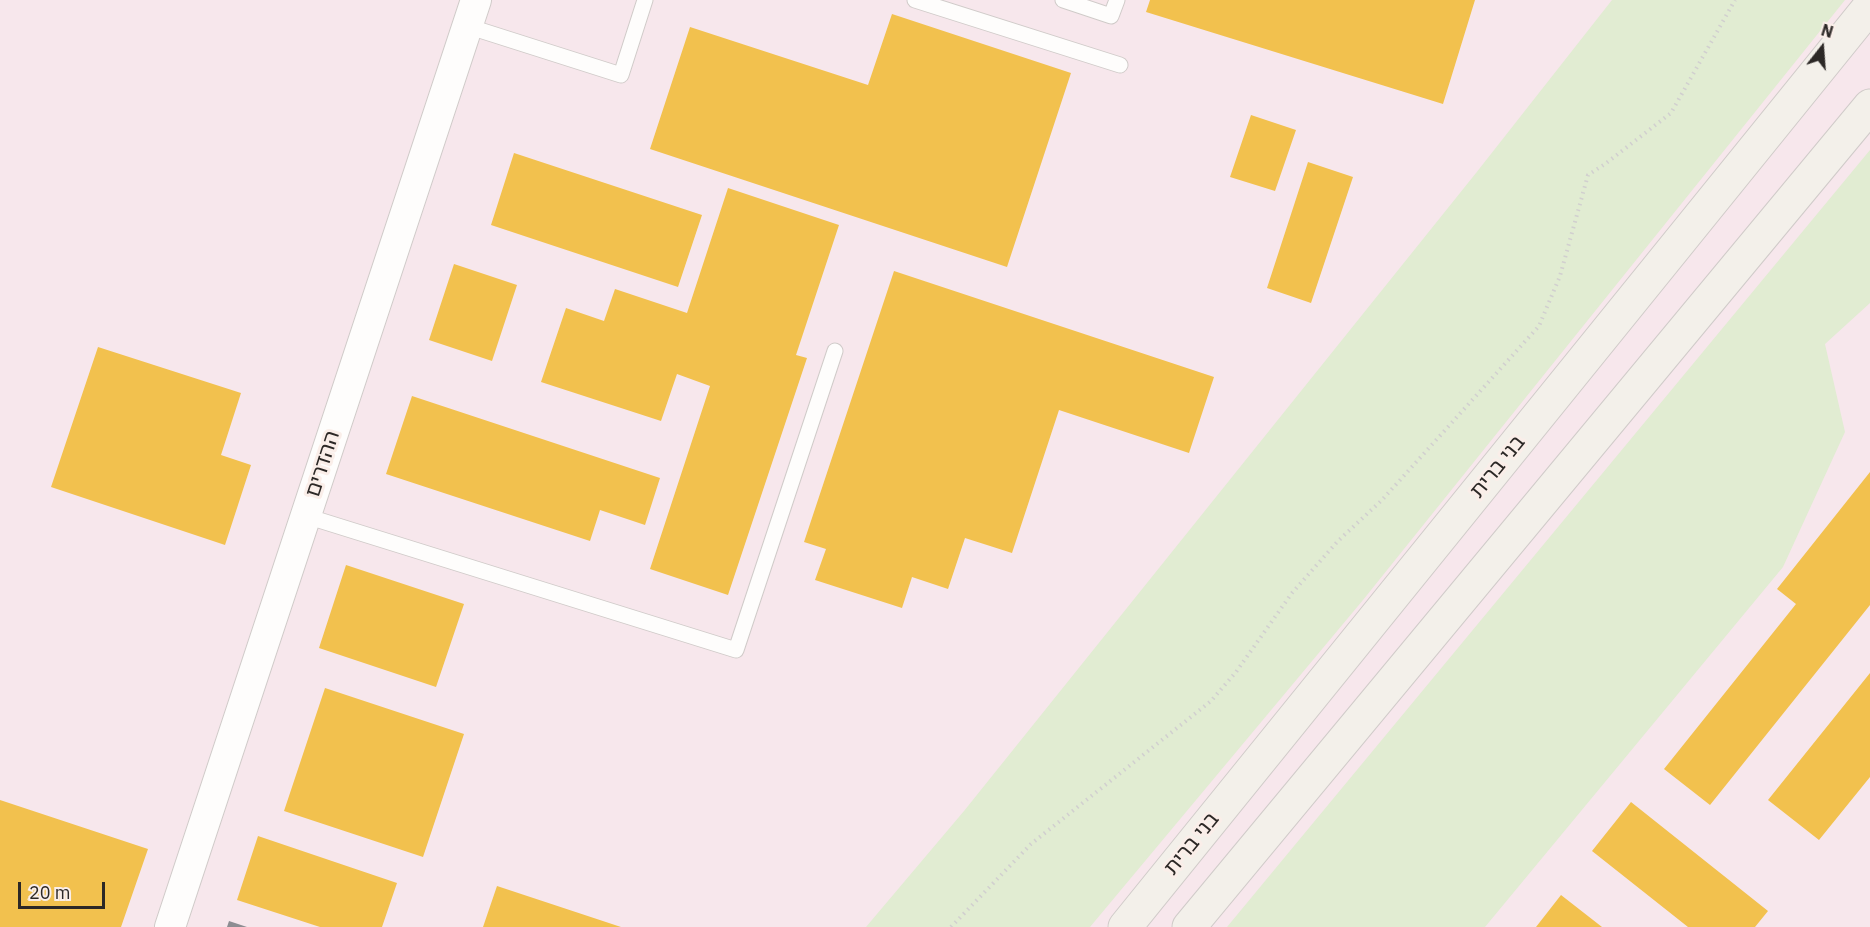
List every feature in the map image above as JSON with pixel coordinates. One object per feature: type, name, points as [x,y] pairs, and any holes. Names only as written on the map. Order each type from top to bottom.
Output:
[{"type":"main road","name":"בני ברית","points":[[1125,927],[1870,6]]},
{"type":"main road","points":[[1189,927],[1870,106]]},
{"type":"street","name":"ההדרים","points":[[170,927],[471,13]]},
{"type":"lane","points":[[471,13],[621,75],[645,0]]},
{"type":"lane","points":[[915,0],[1120,65]]},
{"type":"lane","points":[[1063,0],[1111,16],[1117,0]]},
{"type":"lane","points":[[306,516],[736,650],[835,351]]},
{"type":"path","points":[[951,927],[1031,844],[1211,701],[1236,672],[1292,593],[1338,541],[1382,500],[1539,326],[1560,276],[1588,175],[1671,113],[1735,0]]},
{"type":"shaded area","points":[[0,0],[1870,0],[1870,927],[0,927]]},
{"type":"green space","points":[[1612,0],[1845,0],[1363,600],[1090,927],[866,927],[964,811]]},
{"type":"green space","points":[[1870,150],[1870,303],[1825,344],[1845,432],[1783,567],[1485,927],[1227,927]]},
{"type":"building: Homes","points":[[1150,0],[1475,0],[1443,104],[1146,12]]},
{"type":"building: Homes","points":[[892,14],[1071,73],[1007,267],[650,149],[690,27],[868,85]]},
{"type":"building: Homes","points":[[1251,115],[1296,130],[1275,191],[1230,177]]},
{"type":"building: Homes","points":[[514,153],[702,215],[678,287],[491,225]]},
{"type":"building: Homes","points":[[1308,162],[1353,177],[1311,303],[1267,288]]},
{"type":"building: Homes","points":[[728,188],[839,225],[796,355],[807,358],[728,595],[650,569],[710,386],[677,374],[661,421],[541,382],[566,308],[604,321],[615,289],[687,313]]},
{"type":"building: Homes","points":[[454,264],[517,285],[492,361],[429,340]]},
{"type":"building: Homes","points":[[894,271],[1214,377],[1189,453],[1059,410],[1012,553],[965,538],[948,589],[912,577],[902,608],[815,580],[826,549],[804,542]]},
{"type":"building: Homes","points":[[98,347],[241,393],[221,455],[251,465],[225,545],[51,487]]},
{"type":"building: Homes","points":[[412,396],[660,478],[645,525],[600,510],[590,541],[386,474]]},
{"type":"building: Homes","points":[[1870,472],[1870,605],[1710,805],[1664,769],[1796,604],[1777,589]]},
{"type":"building: Homes","points":[[346,565],[464,604],[436,687],[319,648]]},
{"type":"building: Homes","points":[[1870,673],[1870,777],[1819,840],[1768,800]]},
{"type":"building: Homes","points":[[325,688],[464,734],[423,857],[284,811]]},
{"type":"building: Homes","points":[[0,800],[148,849],[121,927],[0,927]]},
{"type":"building: Homes","points":[[1631,802],[1768,911],[1755,927],[1688,927],[1592,851]]},
{"type":"building: Homes","points":[[258,836],[397,883],[382,927],[320,927],[237,900]]},
{"type":"building: Homes","points":[[497,886],[621,927],[483,927]]},
{"type":"building: Homes","points":[[1561,895],[1602,927],[1536,927]]},
{"type":"building: Industry","points":[[229,921],[247,927],[227,927]]}]
